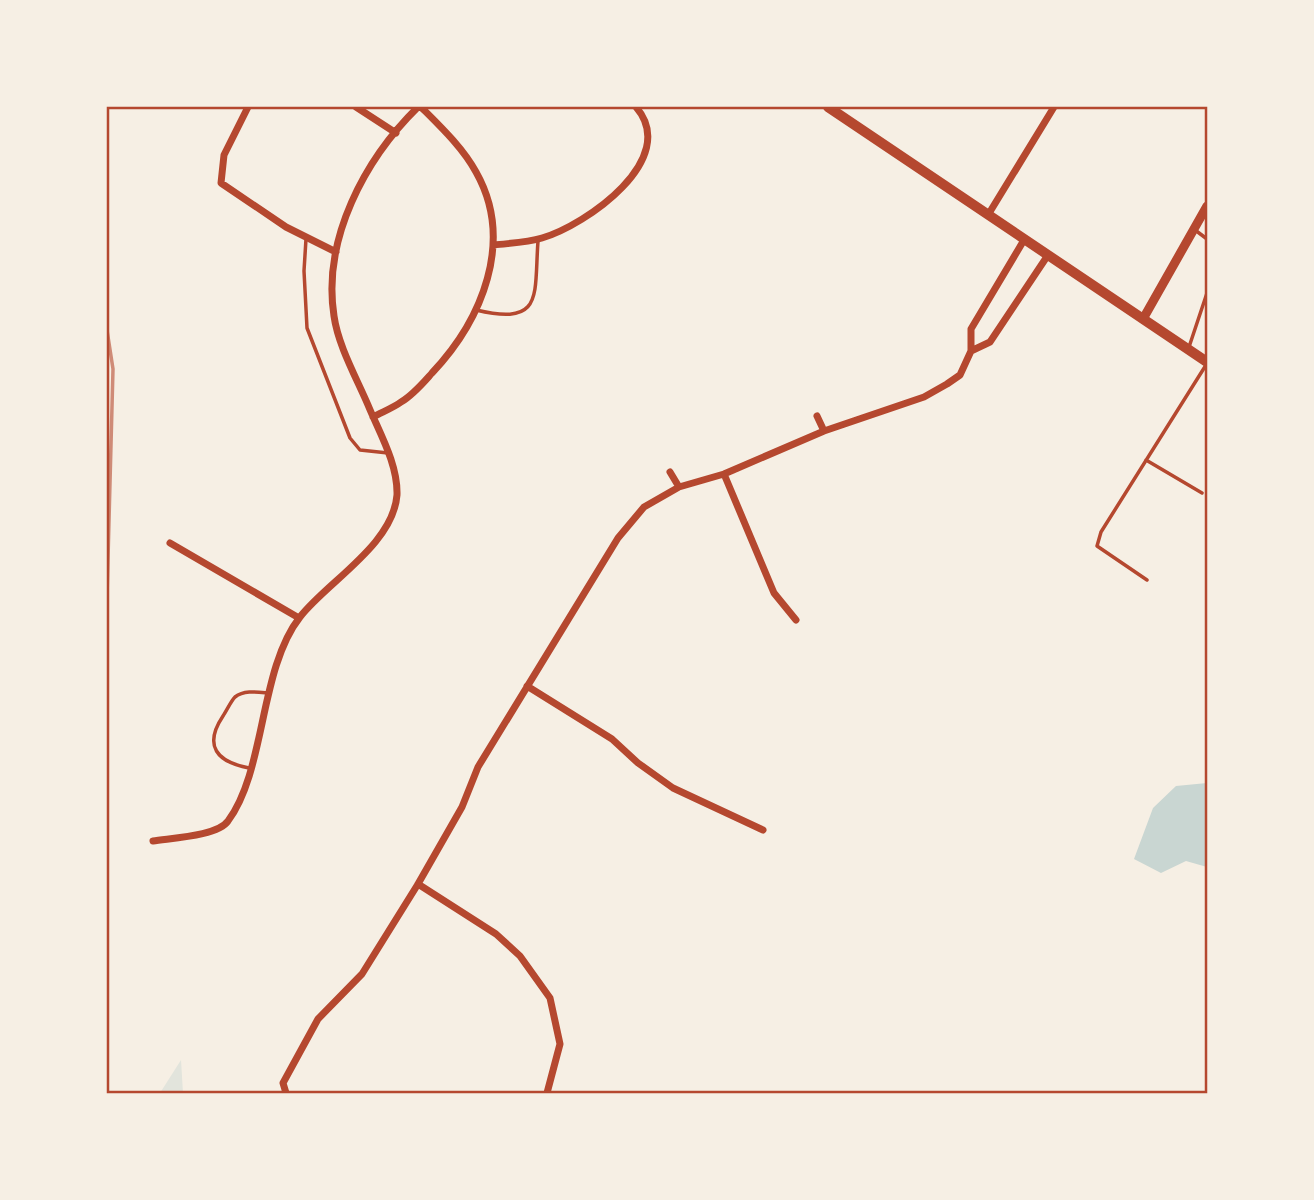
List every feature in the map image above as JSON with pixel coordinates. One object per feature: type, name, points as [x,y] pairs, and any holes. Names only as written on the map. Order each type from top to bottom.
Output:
[{"type":"main road","points":[[835,109],[1207,363]]},
{"type":"street","points":[[248,107],[224,155],[221,183],[247,202],[336,252]]},
{"type":"street","points":[[356,107],[396,133]]},
{"type":"street","points":[[153,841],[205,833],[227,824],[242,795],[280,657],[299,618],[365,555],[390,517],[397,495],[388,453],[373,417],[334,318],[332,287],[336,252],[361,181],[396,133],[420,107],[452,139],[477,173],[493,217],[494,245],[491,266],[476,310],[444,360],[400,403],[373,417]]},
{"type":"street","points":[[494,245],[538,239],[599,209],[634,173],[646,150],[650,133],[636,107]]},
{"type":"street","points":[[988,215],[1054,107]]},
{"type":"street","points":[[1143,319],[1207,206]]},
{"type":"street","points":[[286,1093],[283,1083],[318,1019],[362,974],[462,807],[478,767],[618,538],[644,507],[679,487],[724,474],[824,431],[924,397],[960,375],[971,351],[971,329],[1024,240]]},
{"type":"street","points":[[971,351],[990,342],[1048,255]]},
{"type":"street","points":[[817,416],[824,431]]},
{"type":"street","points":[[670,472],[679,487]]},
{"type":"street","points":[[724,474],[774,593],[796,620]]},
{"type":"street","points":[[170,542],[299,618]]},
{"type":"street","points":[[527,686],[612,739],[638,763],[673,788],[763,830]]},
{"type":"street","points":[[418,884],[496,934],[520,956],[550,998],[560,1044],[547,1093]]},
{"type":"lane","points":[[1193,229],[1207,239]]},
{"type":"lane","points":[[306,237],[303,271],[307,328],[350,438],[360,450],[388,453]]},
{"type":"lane","points":[[476,310],[503,316],[520,314],[530,306],[534,297],[538,239]]},
{"type":"lane","points":[[1188,349],[1207,293]]},
{"type":"lane","points":[[1147,580],[1097,546],[1101,532],[1207,363]]},
{"type":"lane","points":[[1146,460],[1202,492]]},
{"type":"lane","points":[[249,768],[233,765],[219,758],[213,742],[217,725],[235,697],[250,692],[270,693]]},
{"type":"shaded area","points":[[1207,783],[1207,867],[1186,861],[1161,873],[1134,859],[1153,808],[1176,786]]},
{"type":"shaded area","points":[[181,1060],[183,1093],[160,1093]]},
{"type":"railway","points":[[107,330],[113,369],[107,597]]}]
